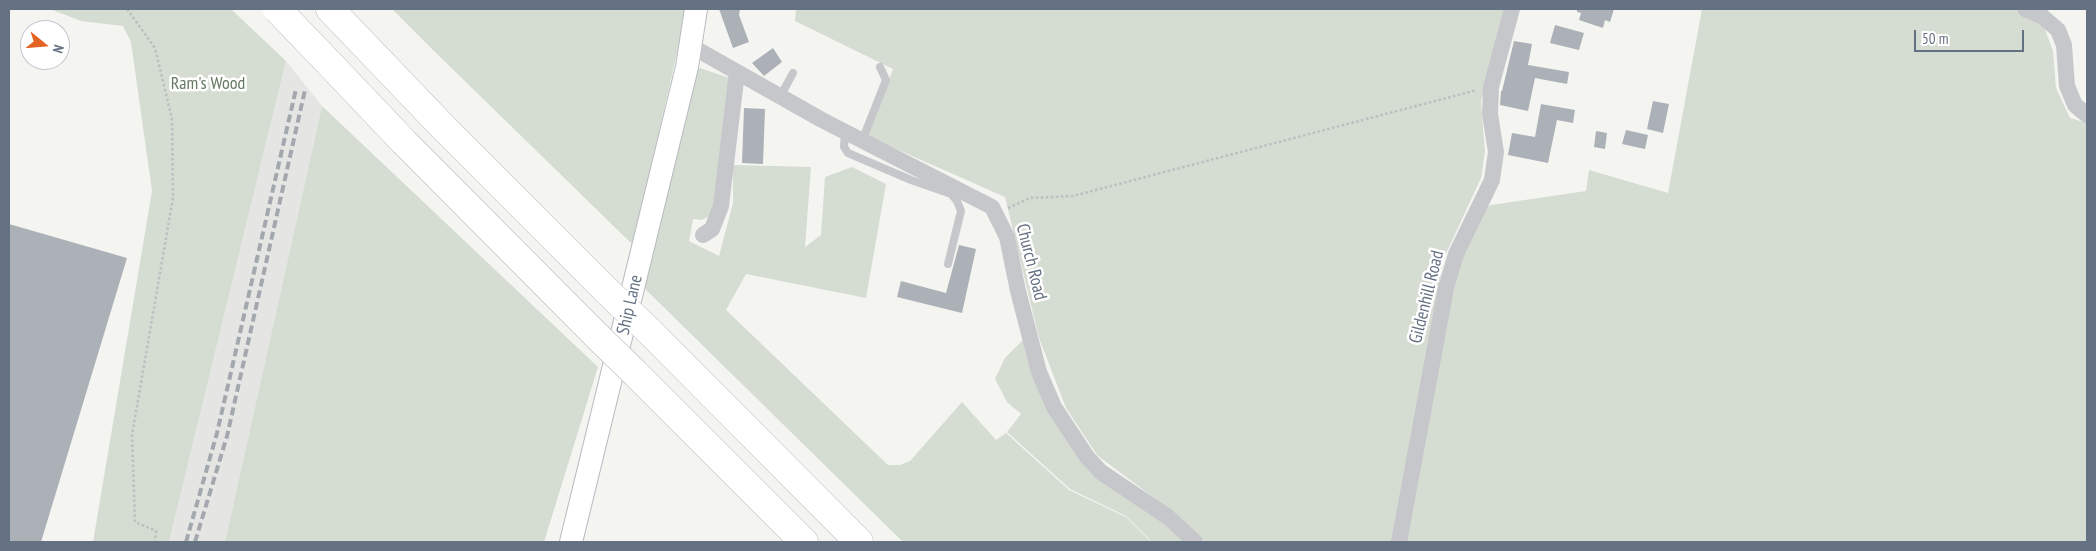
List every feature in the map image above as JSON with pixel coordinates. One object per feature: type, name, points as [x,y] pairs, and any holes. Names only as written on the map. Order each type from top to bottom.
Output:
[{"type":"highway","points":[[277,9],[404,142],[804,542]]},
{"type":"highway","points":[[335,14],[448,132],[859,542]]},
{"type":"street","name":"Ship Lane","points":[[572,542],[689,57],[696,9]]},
{"type":"street","name":"Gildenhill Road","points":[[1399,542],[1446,288],[1456,254],[1492,180],[1496,152],[1490,114],[1490,87],[1512,9]]},
{"type":"street","points":[[2025,9],[2043,17],[2058,30],[2064,45],[2068,86],[2075,105],[2087,115]]},
{"type":"street","name":"Church Road","points":[[689,57],[737,72],[845,132],[992,207],[1008,237],[1018,291],[1039,372],[1054,407],[1087,457],[1101,472],[1168,517],[1195,542]]},
{"type":"street","points":[[703,235],[712,229],[721,206],[737,72]]},
{"type":"lane","points":[[862,141],[886,80],[880,67]]},
{"type":"lane","points":[[780,96],[793,73]]},
{"type":"lane","points":[[845,132],[844,148],[848,153],[911,180],[951,194],[957,201],[961,211],[948,264]]},
{"type":"path","points":[[127,9],[155,48],[172,119],[173,198],[132,435],[135,522],[156,531],[154,542]]},
{"type":"path","points":[[997,214],[1030,198],[1073,196],[1490,87]]},
{"type":"shaded area","points":[[286,61],[322,106],[225,542],[169,542]]},
{"type":"green space","name":"Ram's Wood","points":[[50,9],[231,9],[286,61],[169,542],[93,542],[152,191],[131,42],[123,26],[81,21]]},
{"type":"green space","points":[[392,9],[687,9],[633,245],[434,51]]},
{"type":"green space","points":[[796,9],[1507,9],[1481,101],[1485,152],[1481,178],[1444,258],[1392,542],[1205,542],[1178,516],[1097,455],[1066,408],[1039,338],[1005,197],[867,136],[893,69],[795,21]]},
{"type":"green space","points":[[1702,9],[2014,9],[2044,27],[2053,51],[2056,88],[2070,118],[2087,123],[2087,542],[1400,542],[1447,288],[1479,212],[1491,205],[1586,191],[1589,170],[1668,193]]},
{"type":"green space","points":[[700,68],[732,79],[713,215],[701,220],[693,219],[689,241],[719,256],[733,203],[733,165],[811,167],[805,247],[821,235],[825,177],[852,167],[886,184],[866,298],[746,274],[726,310],[888,465],[900,465],[910,461],[962,402],[996,440],[1006,433],[1069,490],[1126,517],[1151,542],[903,542],[637,281],[692,79]]},
{"type":"green space","points":[[322,106],[598,367],[544,542],[225,542]]},
{"type":"green space","points":[[1029,334],[1086,458],[1194,542],[1152,542],[1126,516],[1070,489],[1007,432],[1021,414],[1007,402],[995,379],[1005,358]]},
{"type":"building","points":[[719,9],[740,9],[739,15],[749,42],[733,48]]},
{"type":"building","points":[[1577,9],[1614,9],[1610,22],[1605,20],[1603,28],[1579,20],[1581,13],[1577,12]]},
{"type":"building","points":[[1555,25],[1584,33],[1579,50],[1550,43]]},
{"type":"building","points":[[1514,41],[1532,44],[1528,65],[1569,72],[1567,84],[1535,78],[1528,111],[1500,105],[1501,91]]},
{"type":"building","points":[[773,48],[782,62],[764,76],[752,63]]},
{"type":"building","points":[[1653,101],[1669,104],[1663,133],[1647,129]]},
{"type":"building","points":[[1541,104],[1575,110],[1573,123],[1557,120],[1548,163],[1508,155],[1512,133],[1535,137]]},
{"type":"building","points":[[744,108],[765,109],[763,164],[742,163]]},
{"type":"building","points":[[1626,130],[1648,135],[1645,149],[1622,144]]},
{"type":"building","points":[[1596,131],[1607,133],[1605,149],[1594,147]]},
{"type":"building","points":[[9,224],[127,258],[41,542],[9,542]]},
{"type":"building","points":[[959,245],[976,249],[962,313],[897,297],[901,281],[946,293]]},
{"type":"railway","points":[[186,542],[217,433],[296,89]]},
{"type":"railway","points":[[195,542],[227,436],[305,90]]}]
